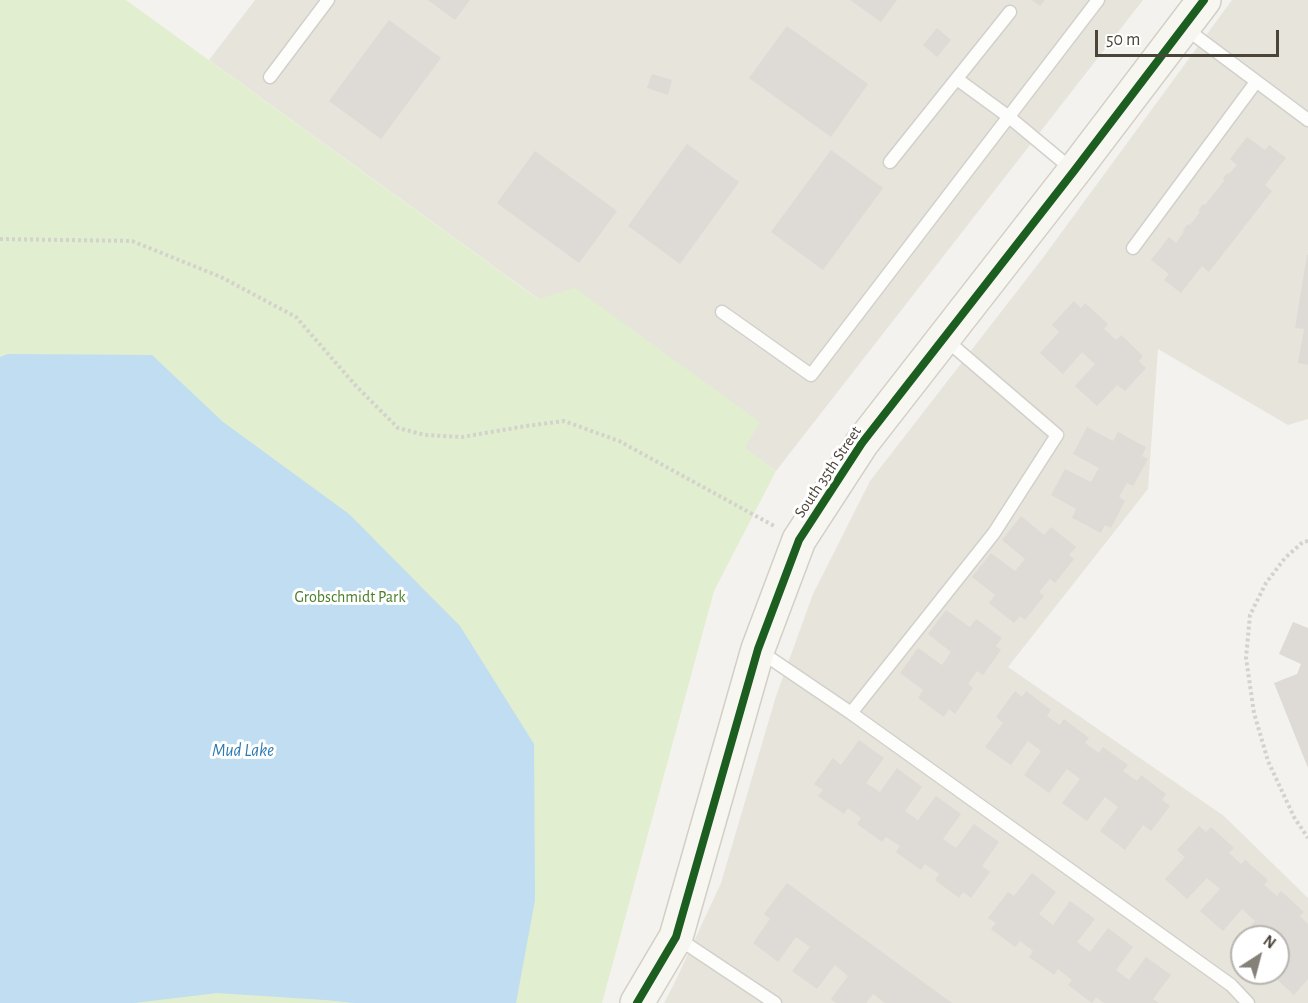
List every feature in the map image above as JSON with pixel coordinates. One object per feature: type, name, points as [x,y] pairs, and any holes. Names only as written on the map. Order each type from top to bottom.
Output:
[{"type":"street","name":"South 35th Street","points":[[637,1003],[676,937],[758,649],[799,540],[862,443],[1204,0]]},
{"type":"lane","points":[[270,77],[328,0]]},
{"type":"lane","points":[[722,312],[811,375],[1098,0]]},
{"type":"lane","points":[[890,162],[1010,12]]},
{"type":"lane","points":[[1184,27],[1308,120]]},
{"type":"lane","points":[[957,79],[1009,117],[1074,171]]},
{"type":"lane","points":[[1133,248],[1256,82]]},
{"type":"lane","points":[[851,713],[994,533],[1057,435],[944,338]]},
{"type":"lane","points":[[758,649],[1231,985],[1248,1003]]},
{"type":"lane","points":[[676,937],[775,1003]]},
{"type":"path","points":[[0,238],[132,241],[221,277],[296,317],[356,386],[398,428],[425,435],[462,437],[564,421],[619,441],[799,540]]},
{"type":"path","points":[[1308,541],[1303,542],[1285,558],[1266,583],[1251,615],[1246,658],[1254,713],[1268,761],[1294,817],[1308,838]]},
{"type":"shaded area","points":[[255,0],[1143,0],[776,471],[209,60]]},
{"type":"shaded area","points":[[1232,0],[1308,0],[1308,419],[1288,425],[1158,349],[1148,489],[1008,667],[1224,816],[1308,898],[1308,1003],[664,1003],[721,883],[776,696],[813,594],[870,481],[1042,259]]},
{"type":"green space","name":"Grobschmidt Park","points":[[0,0],[126,0],[538,299],[575,288],[760,422],[745,448],[776,471],[714,591],[602,1003],[0,1003]]},
{"type":"water","name":"Mud Lake","points":[[8,354],[152,355],[223,422],[349,514],[460,626],[534,744],[535,900],[516,1003],[354,1003],[217,993],[134,1003],[0,1003],[0,357]]},
{"type":"building","points":[[428,0],[470,0],[455,20]]},
{"type":"building","points":[[850,0],[897,0],[881,22]]},
{"type":"building","points":[[1032,0],[1045,0],[1040,6]]},
{"type":"building","points":[[389,20],[441,58],[381,139],[329,101]]},
{"type":"building","points":[[787,26],[868,84],[831,137],[749,78]]},
{"type":"building","points":[[937,28],[951,40],[937,57],[923,45]]},
{"type":"building","points":[[652,74],[672,80],[668,95],[647,88]]},
{"type":"building","points":[[1247,137],[1265,150],[1269,145],[1286,158],[1265,185],[1272,191],[1209,272],[1202,266],[1181,293],[1164,280],[1169,274],[1151,260],[1169,237],[1176,243],[1184,232],[1183,230],[1200,212],[1198,211],[1203,204],[1205,205],[1224,181],[1227,173],[1229,174],[1237,165],[1230,159]]},
{"type":"building","points":[[687,144],[739,182],[680,264],[628,226]]},
{"type":"building","points":[[831,150],[883,188],[823,270],[771,232]]},
{"type":"building","points":[[535,151],[617,211],[579,263],[497,203]]},
{"type":"building","points":[[1307,255],[1308,365],[1298,363],[1304,329],[1295,328]]},
{"type":"building","points":[[1074,301],[1081,308],[1085,303],[1108,324],[1104,329],[1116,340],[1121,335],[1143,356],[1139,361],[1146,368],[1125,391],[1117,385],[1097,406],[1075,386],[1095,364],[1082,352],[1063,374],[1040,353],[1059,332],[1052,325]]},
{"type":"building","points":[[1087,427],[1113,441],[1118,432],[1146,447],[1142,456],[1148,459],[1133,486],[1127,483],[1119,497],[1125,501],[1111,528],[1105,525],[1101,533],[1072,518],[1076,509],[1051,495],[1065,469],[1091,482],[1099,468],[1073,454]]},
{"type":"building","points":[[1021,516],[1044,535],[1051,527],[1076,547],[1069,555],[1074,559],[1055,583],[1050,579],[1039,592],[1044,596],[1025,620],[1020,616],[1014,623],[989,603],[995,595],[972,577],[991,553],[1015,571],[1025,559],[1002,540]]},
{"type":"building","points":[[946,610],[970,627],[976,619],[1002,638],[996,646],[1001,650],[983,675],[977,671],[968,684],[973,688],[955,714],[949,709],[944,717],[918,698],[923,690],[900,673],[918,648],[942,665],[951,652],[928,634]]},
{"type":"building","points":[[1293,622],[1308,628],[1308,768],[1274,683],[1297,674],[1301,664],[1279,654]]},
{"type":"building","points":[[1015,691],[1022,697],[1026,691],[1051,710],[1047,716],[1060,725],[1064,719],[1089,738],[1085,743],[1099,753],[1103,747],[1128,765],[1123,771],[1137,781],[1141,775],[1166,794],[1162,800],[1170,806],[1151,831],[1143,825],[1125,850],[1100,831],[1118,807],[1105,797],[1087,821],[1062,803],[1080,779],[1067,769],[1049,793],[1024,775],[1041,751],[1028,741],[1011,765],[985,747],[1003,723],[996,717]]},
{"type":"building","points":[[859,740],[884,758],[866,783],[880,792],[897,768],[922,787],[905,811],[918,820],[936,796],[961,814],[943,839],[956,848],[974,824],[999,842],[982,866],[990,872],[971,898],[963,892],[959,898],[935,880],[939,874],[925,864],[921,870],[896,852],[900,846],[886,837],[882,842],[857,824],[861,818],[848,808],[844,814],[818,796],[823,790],[814,784],[833,758],[841,765]]},
{"type":"building","points":[[1199,826],[1206,832],[1211,827],[1234,848],[1229,853],[1241,864],[1245,860],[1268,880],[1264,885],[1277,896],[1281,891],[1304,912],[1300,916],[1308,924],[1308,979],[1294,995],[1283,985],[1290,985],[1290,925],[1251,925],[1255,921],[1242,909],[1223,931],[1200,911],[1220,889],[1207,878],[1187,899],[1165,879],[1185,857],[1177,850]]},
{"type":"building","points":[[1032,873],[1056,892],[1039,914],[1053,925],[1070,901],[1095,919],[1077,942],[1090,952],[1108,928],[1133,947],[1116,970],[1129,980],[1146,957],[1171,975],[1153,999],[1159,1003],[1104,1003],[1096,997],[1092,1003],[1068,985],[1072,980],[1058,969],[1054,975],[1029,957],[1033,951],[1020,941],[1015,947],[991,929],[996,923],[988,918],[1008,892],[1014,896]]},
{"type":"building","points":[[787,883],[952,1003],[885,1003],[873,994],[866,1003],[836,1003],[831,999],[848,976],[835,965],[817,989],[792,971],[810,947],[796,937],[778,962],[753,943],[770,919],[764,914]]},
{"type":"cycle path","points":[[637,1003],[676,937],[758,649],[799,540],[862,443],[1204,0]]}]
